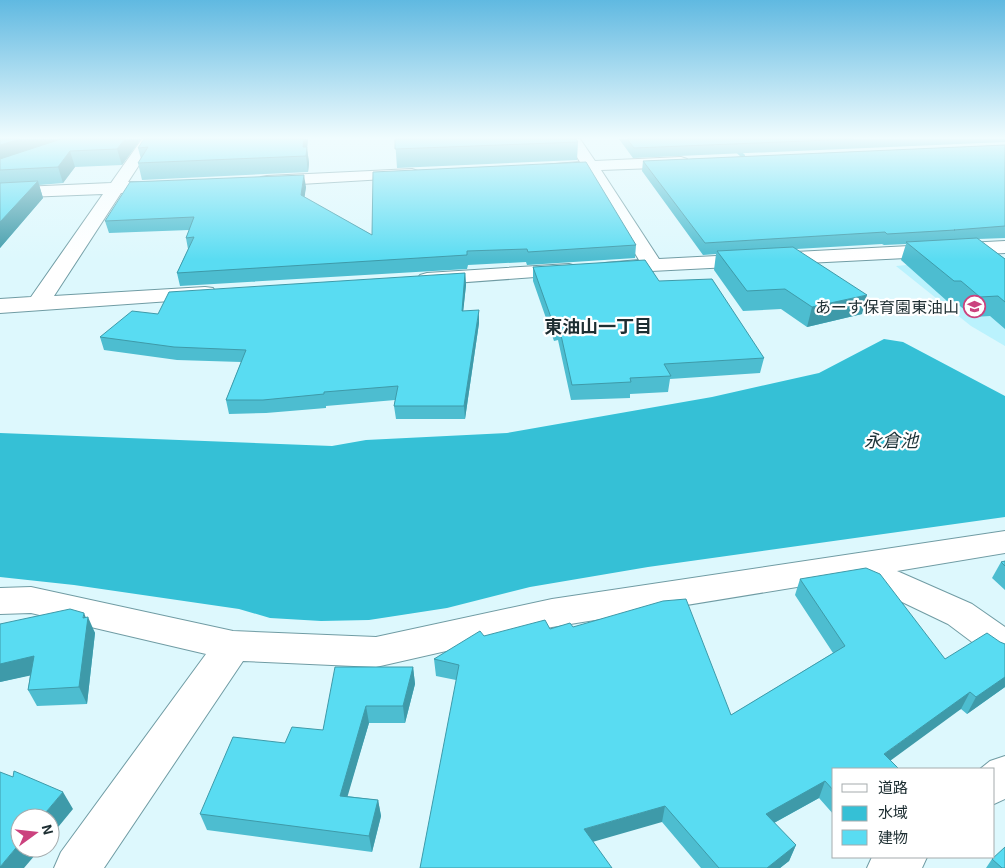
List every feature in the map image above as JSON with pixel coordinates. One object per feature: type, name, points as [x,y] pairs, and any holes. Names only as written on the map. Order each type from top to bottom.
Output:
[{"type":"street","points":[[38,303],[122,180]]},
{"type":"street","points":[[254,182],[303,180]]},
{"type":"street","points":[[598,180],[653,265]]},
{"type":"street","points":[[0,193],[175,185]]},
{"type":"street","points":[[405,280],[1005,246]]},
{"type":"street","points":[[0,306],[226,291]]},
{"type":"street","points":[[0,601],[31,600],[233,646],[376,652],[552,613],[1005,542]]},
{"type":"street","points":[[856,566],[960,614],[1005,647]]},
{"type":"street","points":[[77,868],[233,646]]},
{"type":"street","points":[[995,783],[1005,775]]},
{"type":"street","points":[[890,868],[903,858]]},
{"type":"shaded area","name":"あーす保育園東油山","points":[[971,259],[1005,285],[1005,346],[971,326],[896,266]]},
{"type":"water","name":"永倉池","points":[[884,339],[903,342],[1005,396],[1005,517],[648,567],[530,587],[447,608],[369,620],[321,621],[270,618],[239,609],[74,585],[0,577],[0,433],[332,446],[366,440],[507,433],[712,397],[819,373]]},
{"type":"building","points":[[192,180],[303,180],[301,195],[372,235],[373,180],[597,180],[636,245],[528,252],[527,249],[467,251],[467,255],[177,273],[194,237],[186,238],[194,217],[105,221],[130,182]]},
{"type":"building","points":[[657,180],[1005,180],[1005,226],[705,243]]},
{"type":"building","points":[[38,181],[0,222],[0,183]]},
{"type":"building","points":[[977,238],[1005,259],[1005,302],[998,296],[980,297],[961,281],[954,281],[906,242]]},
{"type":"building","points":[[793,247],[867,295],[812,307],[785,289],[747,291],[717,251]]},
{"type":"building","points":[[645,260],[659,281],[712,279],[764,358],[664,364],[671,376],[630,378],[631,382],[572,385],[559,326],[554,326],[533,267]]},
{"type":"building","points":[[465,273],[462,311],[479,310],[464,406],[394,406],[398,386],[324,392],[324,394],[263,400],[226,400],[246,350],[174,347],[100,337],[132,311],[158,314],[169,292]]},
{"type":"building","points":[[866,568],[880,574],[945,659],[987,633],[1005,644],[1005,677],[976,697],[970,692],[884,754],[898,768],[832,768],[832,789],[825,781],[766,814],[796,845],[767,868],[719,868],[665,806],[584,829],[612,868],[420,868],[459,665],[434,659],[480,631],[484,636],[545,620],[550,629],[570,623],[573,627],[663,601],[686,599],[731,715],[845,646],[800,579]]},
{"type":"building","points":[[70,609],[84,613],[83,618],[88,617],[79,687],[28,690],[34,656],[0,664],[0,624]]},
{"type":"building","points":[[335,667],[413,667],[403,706],[366,706],[340,796],[378,800],[369,836],[200,814],[233,737],[285,743],[292,727],[323,730]]},
{"type":"building","points":[[14,771],[63,792],[49,808],[10,808],[10,855],[0,867],[0,772],[13,777]]},
{"type":"building","points":[[1005,847],[1005,868],[1002,868],[992,859]]},
{"type":"place","name":"あーす保育園東油山","points":[[975,306]]},
{"type":"district","name":"東油山一丁目","points":[[598,326]]}]
